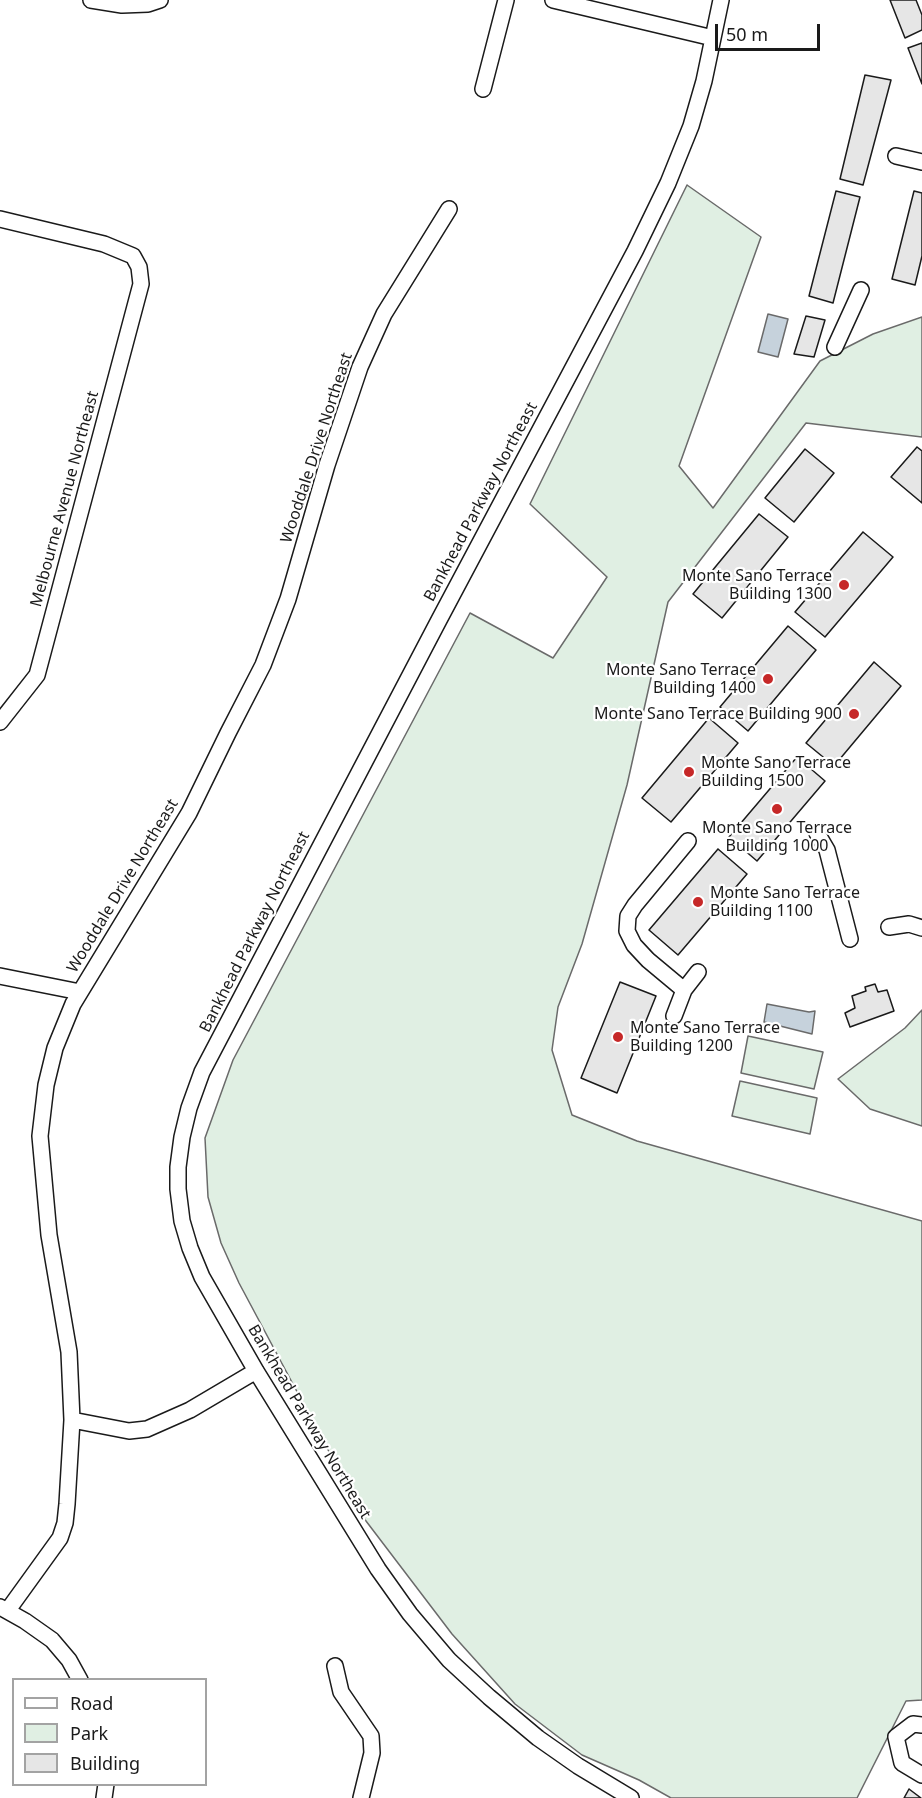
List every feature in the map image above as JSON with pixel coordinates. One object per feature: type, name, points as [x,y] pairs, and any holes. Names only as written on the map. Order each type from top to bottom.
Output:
[{"type":"street","points":[[91,0],[122,5],[147,4],[160,0]]},
{"type":"street","points":[[483,89],[506,0]]},
{"type":"street","points":[[553,0],[713,38]]},
{"type":"street","name":"Bankhead Parkway Northeast","points":[[631,1798],[578,1766],[538,1738],[449,1660],[410,1614],[378,1569],[255,1371],[202,1277],[182,1221],[178,1167],[189,1108],[202,1072],[668,183],[691,126],[704,81],[721,0]]},
{"type":"street","points":[[896,156],[922,162]]},
{"type":"street","name":"Wooddale Drive Northeast","points":[[4,1609],[60,1538],[65,1523],[72,1420],[69,1353],[49,1235],[40,1136],[46,1085],[55,1048],[80,992],[189,813],[263,665],[288,599],[327,465],[360,367],[384,314],[449,208]]},
{"type":"street","name":"Melbourne Avenue Northeast","points":[[0,219],[104,244],[133,256],[139,267],[141,284],[37,675],[0,722]]},
{"type":"street","points":[[835,347],[861,290]]},
{"type":"street","points":[[817,833],[827,850],[850,939]]},
{"type":"street","points":[[684,990],[648,960],[634,945],[627,931],[628,916],[635,905],[688,841]]},
{"type":"street","points":[[890,927],[909,924],[922,928]]},
{"type":"street","points":[[674,1016],[684,990],[698,972]]},
{"type":"street","points":[[0,976],[80,992]]},
{"type":"street","points":[[72,1420],[129,1431],[147,1429],[190,1410],[255,1371]]},
{"type":"street","points":[[4,1609],[52,1640],[69,1660],[79,1678]]},
{"type":"street","points":[[335,1666],[341,1692],[371,1736],[372,1753],[361,1798]]},
{"type":"street","points":[[922,1725],[913,1724],[896,1737],[902,1763],[922,1775]]},
{"type":"green space","points":[[687,185],[761,237],[679,466],[713,508],[820,361],[873,334],[922,317],[922,437],[806,423],[668,602],[627,785],[582,944],[558,1007],[552,1050],[572,1115],[637,1141],[922,1221],[922,1700],[906,1701],[857,1798],[671,1798],[639,1780],[582,1755],[515,1704],[452,1634],[366,1521],[239,1283],[221,1243],[208,1197],[205,1138],[233,1060],[470,613],[553,658],[607,577],[530,504]]},
{"type":"green space","points":[[922,1010],[922,1126],[870,1109],[838,1079],[905,1028]]},
{"type":"green space","points":[[748,1036],[823,1052],[814,1089],[741,1073]]},
{"type":"green space","points":[[740,1081],[817,1098],[810,1134],[732,1116]]},
{"type":"shaded area","points":[[768,314],[788,319],[778,357],[758,352]]},
{"type":"shaded area","points":[[767,1004],[809,1012],[815,1011],[812,1034],[764,1022]]},
{"type":"building","points":[[890,0],[916,0],[922,15],[922,30],[905,38]]},
{"type":"building","points":[[922,43],[922,84],[908,48]]},
{"type":"building","points":[[865,75],[891,80],[863,185],[840,179]]},
{"type":"building","points":[[836,191],[860,197],[833,303],[809,296]]},
{"type":"building","points":[[914,191],[922,193],[922,256],[915,285],[892,279]]},
{"type":"building","points":[[806,316],[825,320],[814,357],[794,354]]},
{"type":"building","points":[[917,447],[922,451],[922,503],[891,477]]},
{"type":"building","points":[[805,449],[834,473],[794,522],[765,498]]},
{"type":"building","points":[[759,514],[788,537],[722,618],[693,594]]},
{"type":"building","name":"Monte Sano Terrace Building 1300","points":[[863,532],[893,557],[825,637],[795,612]]},
{"type":"building","name":"Monte Sano Terrace Building 1400","points":[[788,626],[816,650],[748,731],[720,707]]},
{"type":"building","name":"Monte Sano Terrace Building 900","points":[[874,662],[901,686],[834,766],[806,743]]},
{"type":"building","name":"Monte Sano Terrace Building 1500","points":[[709,718],[738,743],[671,822],[642,798]]},
{"type":"building","name":"Monte Sano Terrace Building 1000","points":[[797,757],[825,781],[757,861],[729,837]]},
{"type":"building","name":"Monte Sano Terrace Building 1100","points":[[718,849],[747,874],[678,955],[649,930]]},
{"type":"building","name":"Monte Sano Terrace Building 1200","points":[[620,982],[656,996],[617,1093],[581,1078]]},
{"type":"building","points":[[875,984],[878,992],[887,990],[894,1011],[850,1027],[845,1013],[855,1008],[852,996],[866,991],[865,987]]},
{"type":"building","points":[[909,1789],[921,1798],[904,1798]]},
{"type":"place","name":"Monte Sano Terrace Building 1300","points":[[844,585]]},
{"type":"place","name":"Monte Sano Terrace Building 1400","points":[[768,679]]},
{"type":"place","name":"Monte Sano Terrace Building 900","points":[[854,714]]},
{"type":"place","name":"Monte Sano Terrace Building 1500","points":[[689,772]]},
{"type":"place","name":"Monte Sano Terrace Building 1000","points":[[777,809]]},
{"type":"place","name":"Monte Sano Terrace Building 1100","points":[[698,902]]},
{"type":"place","name":"Monte Sano Terrace Building 1200","points":[[618,1037]]}]
